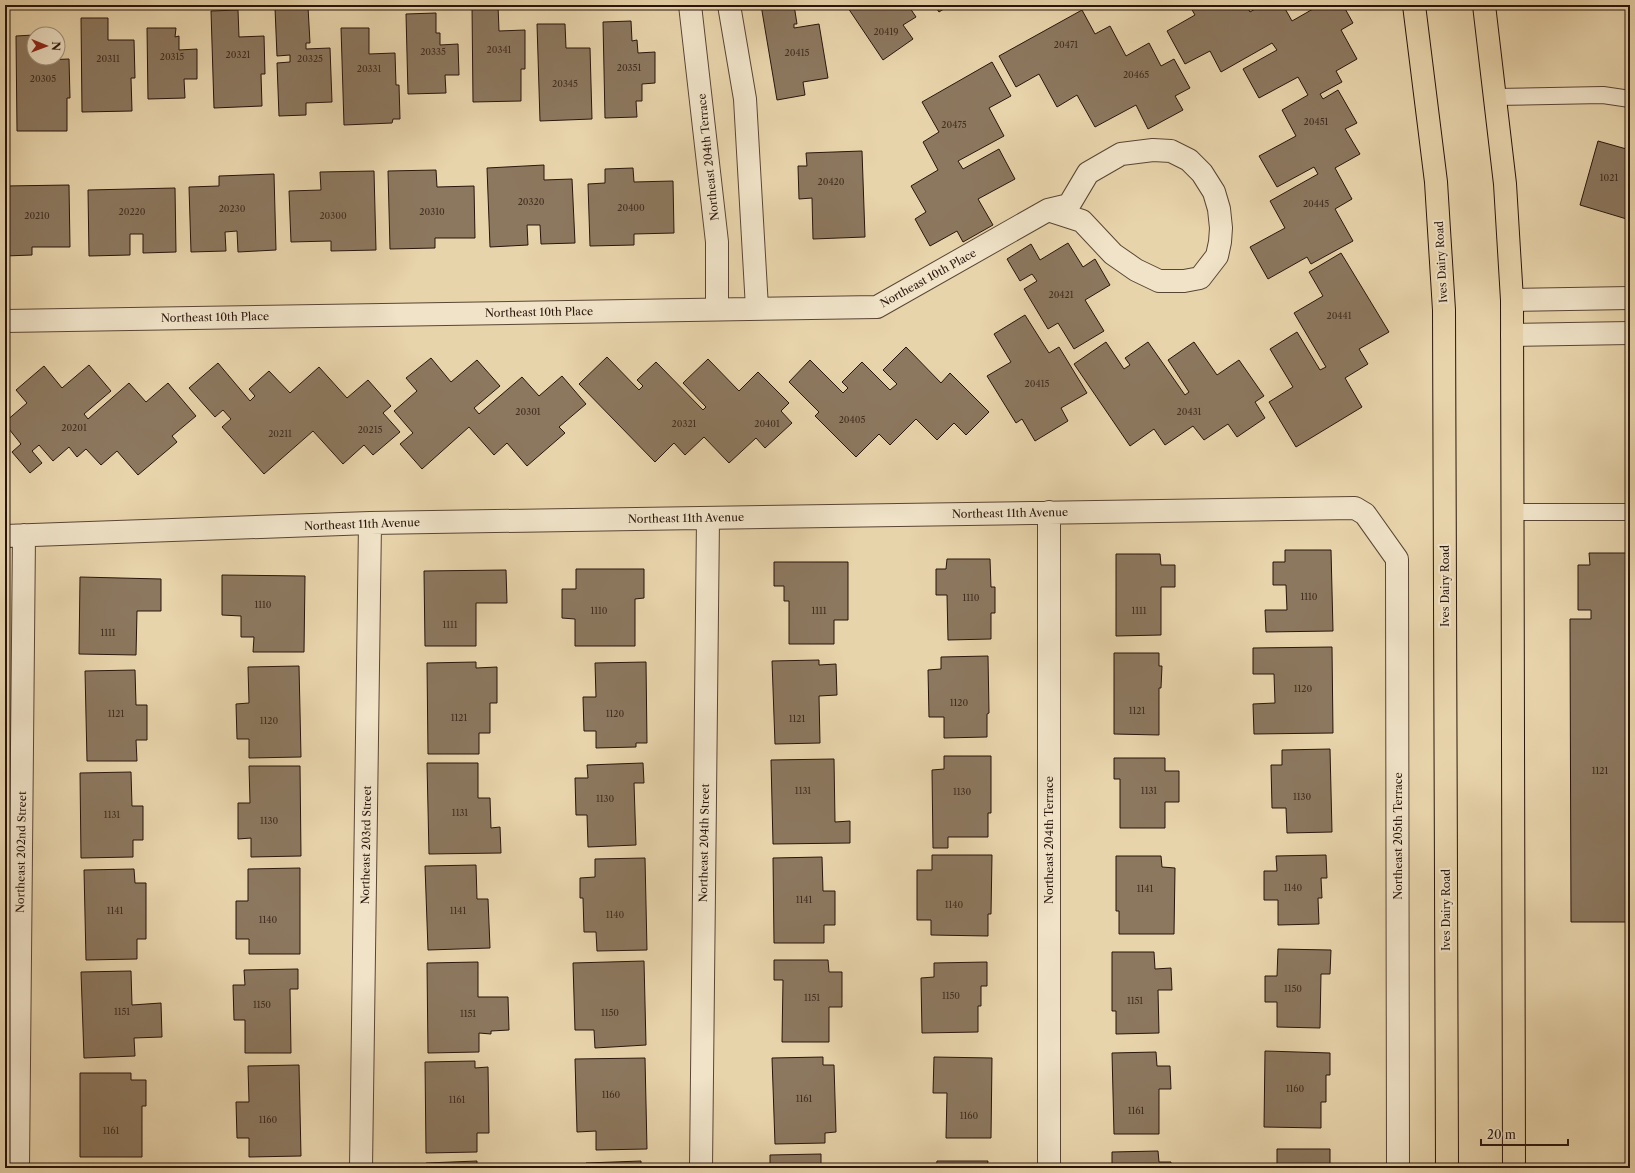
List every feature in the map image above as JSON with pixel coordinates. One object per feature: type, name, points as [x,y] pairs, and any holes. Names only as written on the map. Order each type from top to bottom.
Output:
[{"type":"main road","name":"Ives Dairy Road","points":[[1414,5],[1436,182],[1444,310],[1447,1168]]},
{"type":"main road","points":[[1484,5],[1505,184],[1512,300],[1514,1168]]},
{"type":"street","name":"Northeast 204th Terrace","points":[[690,5],[717,242],[717,309]]},
{"type":"street","points":[[729,5],[745,99],[757,308]]},
{"type":"street","name":"Northeast 10th Place","points":[[5,320],[877,307],[1048,210],[1069,205],[1088,173],[1121,154],[1153,150],[1171,151],[1189,160],[1202,173],[1214,192],[1219,209],[1221,228],[1217,256],[1200,278],[1184,281],[1159,281],[1136,270],[1113,254],[1082,222],[1048,210]]},
{"type":"street","points":[[1512,300],[1630,298]]},
{"type":"street","points":[[1512,335],[1630,333]]},
{"type":"street","name":"Northeast 11th Avenue","points":[[14,536],[370,523],[1355,508],[1365,514]]},
{"type":"street","name":"Northeast 204th Terrace","points":[[1049,1168],[1050,512]]},
{"type":"street","name":"Northeast 205th Terrace","points":[[1365,514],[1397,559],[1398,1168]]},
{"type":"street","name":"Northeast 204th Street","points":[[701,1168],[708,518]]},
{"type":"street","name":"Northeast 203rd Street","points":[[361,1168],[370,523]]},
{"type":"street","name":"Northeast 202nd Street","points":[[14,536],[18,1168]]},
{"type":"lane","points":[[1495,97],[1603,95],[1630,99]]},
{"type":"lane","points":[[1512,512],[1630,512]]},
{"type":"building","points":[[498,5],[499,31],[525,30],[525,69],[521,69],[521,101],[473,102],[472,6]]},
{"type":"building","points":[[761,5],[794,5],[797,24],[794,24],[794,28],[819,24],[828,78],[803,82],[805,95],[777,100]]},
{"type":"building","points":[[846,5],[908,5],[916,17],[903,25],[913,39],[883,60]]},
{"type":"building","points":[[934,5],[950,5],[939,12]]},
{"type":"building","points":[[1196,5],[1246,5],[1250,12],[1262,5],[1283,5],[1292,21],[1320,5],[1343,5],[1353,23],[1341,30],[1357,59],[1336,71],[1342,82],[1320,94],[1323,99],[1338,90],[1357,123],[1345,129],[1360,154],[1335,168],[1352,199],[1335,209],[1353,241],[1311,264],[1307,257],[1268,279],[1250,247],[1285,228],[1270,201],[1318,174],[1314,167],[1277,187],[1259,156],[1296,136],[1282,110],[1308,95],[1298,77],[1259,98],[1243,69],[1277,50],[1272,43],[1221,72],[1210,51],[1185,64],[1167,31],[1195,15],[1191,8]]},
{"type":"building","points":[[308,7],[310,43],[306,43],[306,49],[330,48],[332,102],[306,103],[306,115],[279,116],[277,63],[290,62],[290,55],[277,56],[275,8]]},
{"type":"building","points":[[238,10],[239,37],[264,36],[265,74],[261,74],[262,106],[214,108],[211,11]]},
{"type":"building","points":[[1082,10],[1095,34],[1110,26],[1126,56],[1149,43],[1161,66],[1174,59],[1190,88],[1175,96],[1183,110],[1148,129],[1136,105],[1095,127],[1077,95],[1057,107],[1039,74],[1016,87],[999,56]]},
{"type":"building","points":[[436,13],[436,33],[440,33],[440,45],[458,44],[459,75],[445,75],[446,93],[408,94],[406,14]]},
{"type":"building","points":[[81,18],[108,18],[108,40],[134,40],[135,78],[131,78],[132,111],[82,112]]},
{"type":"building","points":[[631,21],[632,41],[637,40],[638,53],[655,52],[655,83],[642,84],[642,101],[636,101],[637,117],[605,118],[603,22]]},
{"type":"building","points":[[537,24],[565,24],[566,48],[590,48],[592,119],[540,121]]},
{"type":"building","points":[[147,28],[176,28],[175,37],[179,36],[179,50],[197,49],[197,79],[184,79],[185,98],[148,99]]},
{"type":"building","points":[[341,28],[369,28],[369,54],[395,53],[396,85],[399,85],[400,119],[393,119],[392,123],[344,125]]},
{"type":"building","points":[[26,35],[26,66],[66,66],[66,59],[69,59],[70,98],[67,98],[67,131],[17,131],[16,36]]},
{"type":"building","points":[[992,62],[1011,96],[989,108],[1004,136],[958,161],[963,169],[999,149],[1015,179],[978,199],[993,225],[963,242],[957,231],[930,246],[915,219],[926,212],[911,186],[938,170],[923,142],[939,132],[922,102]]},
{"type":"building","points":[[1598,141],[1630,150],[1630,220],[1580,205]]},
{"type":"building","points":[[862,151],[865,237],[813,239],[812,198],[799,199],[798,166],[807,166],[806,153]]},
{"type":"building","points":[[544,165],[544,180],[572,179],[575,243],[541,244],[540,225],[527,225],[528,245],[490,247],[487,168]]},
{"type":"building","points":[[633,168],[634,182],[673,181],[674,233],[634,234],[634,245],[590,246],[588,184],[605,183],[605,169]]},
{"type":"building","points":[[436,170],[437,187],[474,186],[475,238],[435,238],[435,248],[390,249],[388,171]]},
{"type":"building","points":[[374,171],[376,250],[331,251],[331,241],[291,242],[289,191],[321,190],[320,172]]},
{"type":"building","points":[[274,174],[276,250],[238,252],[237,231],[225,232],[226,251],[191,252],[189,187],[219,186],[219,176]]},
{"type":"building","points":[[69,185],[70,247],[32,247],[32,255],[5,256],[5,186]]},
{"type":"building","points":[[175,188],[176,252],[143,253],[143,234],[130,234],[130,255],[89,256],[88,190]]},
{"type":"building","points":[[1068,243],[1083,267],[1095,259],[1110,285],[1085,300],[1104,331],[1074,349],[1058,323],[1048,329],[1024,289],[1037,281],[1032,274],[1020,281],[1007,259],[1031,244],[1040,260]]},
{"type":"building","points":[[1341,253],[1389,332],[1359,349],[1368,364],[1345,378],[1362,407],[1296,447],[1269,402],[1293,387],[1270,349],[1297,332],[1320,370],[1326,367],[1294,313],[1323,296],[1309,272]]},
{"type":"building","points":[[1025,315],[1049,353],[1059,347],[1087,393],[1061,408],[1068,421],[1035,441],[1022,419],[1016,423],[987,376],[1011,362],[994,334]]},
{"type":"building","points":[[1106,342],[1124,369],[1130,365],[1125,358],[1148,342],[1185,395],[1189,392],[1168,360],[1194,342],[1217,375],[1239,360],[1264,396],[1255,402],[1265,418],[1237,437],[1228,424],[1204,440],[1193,426],[1165,445],[1154,429],[1130,446],[1074,364]]},
{"type":"building","points":[[906,347],[941,383],[950,373],[989,412],[966,435],[954,423],[937,440],[916,419],[890,445],[879,434],[856,457],[815,416],[819,412],[789,382],[810,360],[843,393],[848,388],[842,382],[862,362],[890,390],[897,384],[883,370]]},
{"type":"building","points":[[607,357],[639,390],[643,386],[637,380],[656,362],[703,410],[706,407],[683,383],[708,359],[739,391],[758,372],[789,403],[781,411],[792,423],[765,448],[756,438],[729,463],[704,437],[685,455],[674,443],[655,462],[579,384]]},
{"type":"building","points":[[431,358],[451,382],[477,360],[500,386],[474,408],[479,414],[522,377],[539,396],[562,376],[586,404],[559,427],[565,433],[527,466],[507,443],[494,455],[469,427],[422,469],[400,444],[413,433],[394,411],[417,391],[406,378]]},
{"type":"building","points":[[218,363],[250,401],[255,396],[249,389],[269,371],[290,393],[319,367],[347,398],[368,380],[391,406],[383,413],[400,432],[373,455],[364,445],[343,464],[313,431],[264,474],[222,427],[231,419],[223,410],[215,417],[189,388]]},
{"type":"building","points":[[89,365],[111,391],[84,414],[88,419],[129,383],[146,402],[168,383],[196,416],[172,436],[177,442],[138,475],[117,451],[101,465],[86,449],[77,457],[69,447],[53,461],[39,445],[32,451],[42,463],[30,473],[12,452],[21,444],[5,424],[5,422],[27,403],[16,390],[44,366],[62,388]]},
{"type":"building","points":[[1285,550],[1331,550],[1333,631],[1266,632],[1265,610],[1287,610],[1286,585],[1273,585],[1273,562],[1285,562]]},
{"type":"building","points":[[1589,553],[1630,553],[1630,922],[1571,922],[1570,619],[1591,619],[1591,610],[1578,610],[1578,565],[1590,565]]},
{"type":"building","points":[[1116,554],[1160,554],[1161,565],[1175,565],[1175,587],[1161,587],[1161,635],[1116,636]]},
{"type":"building","points":[[947,559],[990,559],[991,587],[995,587],[995,613],[991,613],[991,639],[948,640],[947,595],[936,595],[936,569],[946,569]]},
{"type":"building","points":[[774,562],[848,562],[848,620],[834,620],[834,644],[789,644],[789,601],[784,601],[784,586],[774,586]]},
{"type":"building","points":[[576,569],[644,569],[644,598],[635,599],[635,646],[575,646],[575,619],[562,618],[562,589],[576,589]]},
{"type":"building","points":[[506,570],[507,603],[476,603],[476,646],[425,646],[424,571]]},
{"type":"building","points":[[222,575],[305,576],[304,652],[253,652],[254,637],[241,637],[241,616],[222,615]]},
{"type":"building","points":[[80,577],[161,579],[161,611],[137,611],[136,655],[79,654]]},
{"type":"building","points":[[1332,647],[1333,733],[1254,734],[1253,704],[1275,703],[1274,674],[1253,674],[1253,648]]},
{"type":"building","points":[[1114,653],[1159,653],[1159,666],[1162,666],[1161,688],[1159,688],[1159,735],[1114,734]]},
{"type":"building","points":[[988,656],[989,713],[987,714],[987,737],[944,738],[944,717],[929,717],[928,670],[941,669],[941,657]]},
{"type":"building","points":[[819,660],[819,665],[836,664],[837,695],[819,696],[820,743],[775,744],[772,661]]},
{"type":"building","points":[[476,662],[476,668],[497,667],[497,703],[490,703],[490,733],[479,733],[479,754],[428,754],[427,663]]},
{"type":"building","points":[[646,662],[647,743],[636,743],[636,747],[596,748],[596,731],[584,731],[583,697],[596,697],[595,663]]},
{"type":"building","points":[[299,666],[301,757],[249,758],[249,739],[237,739],[236,704],[249,703],[248,667]]},
{"type":"building","points":[[135,670],[136,705],[147,705],[147,740],[136,740],[137,761],[87,761],[85,671]]},
{"type":"building","points":[[1330,749],[1332,832],[1287,833],[1286,808],[1272,808],[1271,765],[1282,765],[1282,750]]},
{"type":"building","points":[[944,756],[991,756],[991,813],[988,813],[988,837],[948,837],[948,848],[933,848],[932,770],[944,769]]},
{"type":"building","points":[[1114,758],[1165,758],[1165,771],[1179,771],[1179,802],[1165,802],[1165,828],[1120,828],[1120,779],[1114,779]]},
{"type":"building","points":[[834,759],[835,822],[850,821],[850,843],[773,844],[771,760]]},
{"type":"building","points":[[427,763],[478,763],[478,798],[490,798],[491,828],[500,827],[501,853],[429,854]]},
{"type":"building","points":[[643,763],[644,783],[634,783],[636,845],[588,847],[587,815],[576,815],[575,778],[588,778],[587,765]]},
{"type":"building","points":[[249,766],[300,766],[301,856],[251,857],[251,838],[238,839],[238,803],[250,803]]},
{"type":"building","points":[[131,772],[132,806],[143,806],[143,840],[133,840],[133,857],[81,858],[80,773]]},
{"type":"building","points":[[932,855],[992,855],[991,914],[988,914],[988,936],[931,935],[931,920],[917,920],[917,870],[932,870]]},
{"type":"building","points":[[1326,855],[1327,878],[1321,878],[1322,898],[1318,898],[1319,924],[1278,925],[1278,900],[1264,900],[1264,871],[1277,871],[1276,856]]},
{"type":"building","points":[[1116,856],[1161,856],[1162,867],[1175,868],[1174,934],[1119,934],[1119,911],[1116,911]]},
{"type":"building","points":[[822,857],[823,891],[835,891],[835,925],[824,925],[824,943],[774,943],[773,858]]},
{"type":"building","points":[[645,858],[647,950],[597,951],[596,932],[584,932],[583,898],[580,898],[580,878],[595,877],[595,859]]},
{"type":"building","points":[[476,865],[477,899],[488,899],[490,948],[428,950],[425,866]]},
{"type":"building","points":[[300,868],[300,954],[249,954],[249,939],[236,939],[236,901],[248,901],[248,869]]},
{"type":"building","points":[[134,869],[135,883],[146,883],[146,939],[137,939],[137,959],[86,960],[84,870]]},
{"type":"building","points":[[1278,949],[1331,950],[1330,974],[1321,974],[1320,1028],[1277,1027],[1277,1002],[1265,1002],[1265,976],[1277,976]]},
{"type":"building","points":[[1112,952],[1154,952],[1155,969],[1171,968],[1172,990],[1158,990],[1159,1033],[1116,1034],[1116,1011],[1112,1011]]},
{"type":"building","points":[[774,960],[828,960],[829,972],[842,972],[842,1007],[829,1007],[829,1042],[782,1042],[783,980],[774,980]]},
{"type":"building","points":[[644,961],[646,1045],[595,1048],[594,1030],[575,1030],[573,963]]},
{"type":"building","points":[[478,962],[478,997],[508,997],[509,1030],[491,1031],[491,1034],[479,1033],[479,1052],[428,1053],[427,963]]},
{"type":"building","points":[[987,962],[987,986],[981,986],[981,1006],[978,1006],[978,1032],[922,1033],[921,978],[934,977],[934,963]]},
{"type":"building","points":[[298,969],[298,989],[290,989],[291,1053],[245,1053],[245,1020],[234,1020],[233,985],[245,985],[244,970]]},
{"type":"building","points":[[131,971],[132,1005],[161,1003],[162,1037],[134,1038],[135,1056],[84,1058],[81,972]]},
{"type":"building","points":[[1265,1051],[1330,1053],[1330,1075],[1326,1075],[1326,1102],[1321,1102],[1321,1128],[1264,1127]]},
{"type":"building","points":[[1156,1052],[1157,1066],[1170,1066],[1171,1089],[1159,1089],[1159,1134],[1114,1134],[1112,1053]]},
{"type":"building","points":[[823,1057],[823,1065],[834,1065],[836,1132],[825,1133],[825,1143],[775,1144],[772,1058]]},
{"type":"building","points":[[934,1057],[992,1058],[991,1138],[946,1138],[947,1093],[933,1093]]},
{"type":"building","points":[[645,1058],[647,1149],[596,1150],[596,1131],[577,1132],[575,1059]]},
{"type":"building","points":[[475,1061],[475,1068],[488,1067],[489,1133],[477,1133],[477,1152],[426,1153],[425,1062]]},
{"type":"building","points":[[299,1065],[301,1156],[249,1157],[249,1138],[237,1138],[236,1102],[249,1102],[248,1066]]},
{"type":"building","points":[[80,1073],[131,1073],[131,1080],[146,1080],[146,1106],[142,1106],[142,1157],[80,1157]]},
{"type":"building","points":[[1277,1149],[1330,1149],[1330,1168],[1277,1168]]},
{"type":"building","points":[[1158,1151],[1159,1162],[1171,1162],[1171,1168],[1112,1168],[1112,1152]]},
{"type":"building","points":[[821,1154],[821,1168],[770,1168],[770,1155]]},
{"type":"building","points":[[477,1161],[477,1168],[426,1168],[426,1163]]},
{"type":"building","points":[[641,1161],[641,1168],[586,1168],[586,1163]]},
{"type":"building","points":[[937,1161],[988,1161],[987,1168],[936,1168]]},
{"type":"building","points":[[299,1165],[299,1168],[249,1168],[249,1166]]}]
